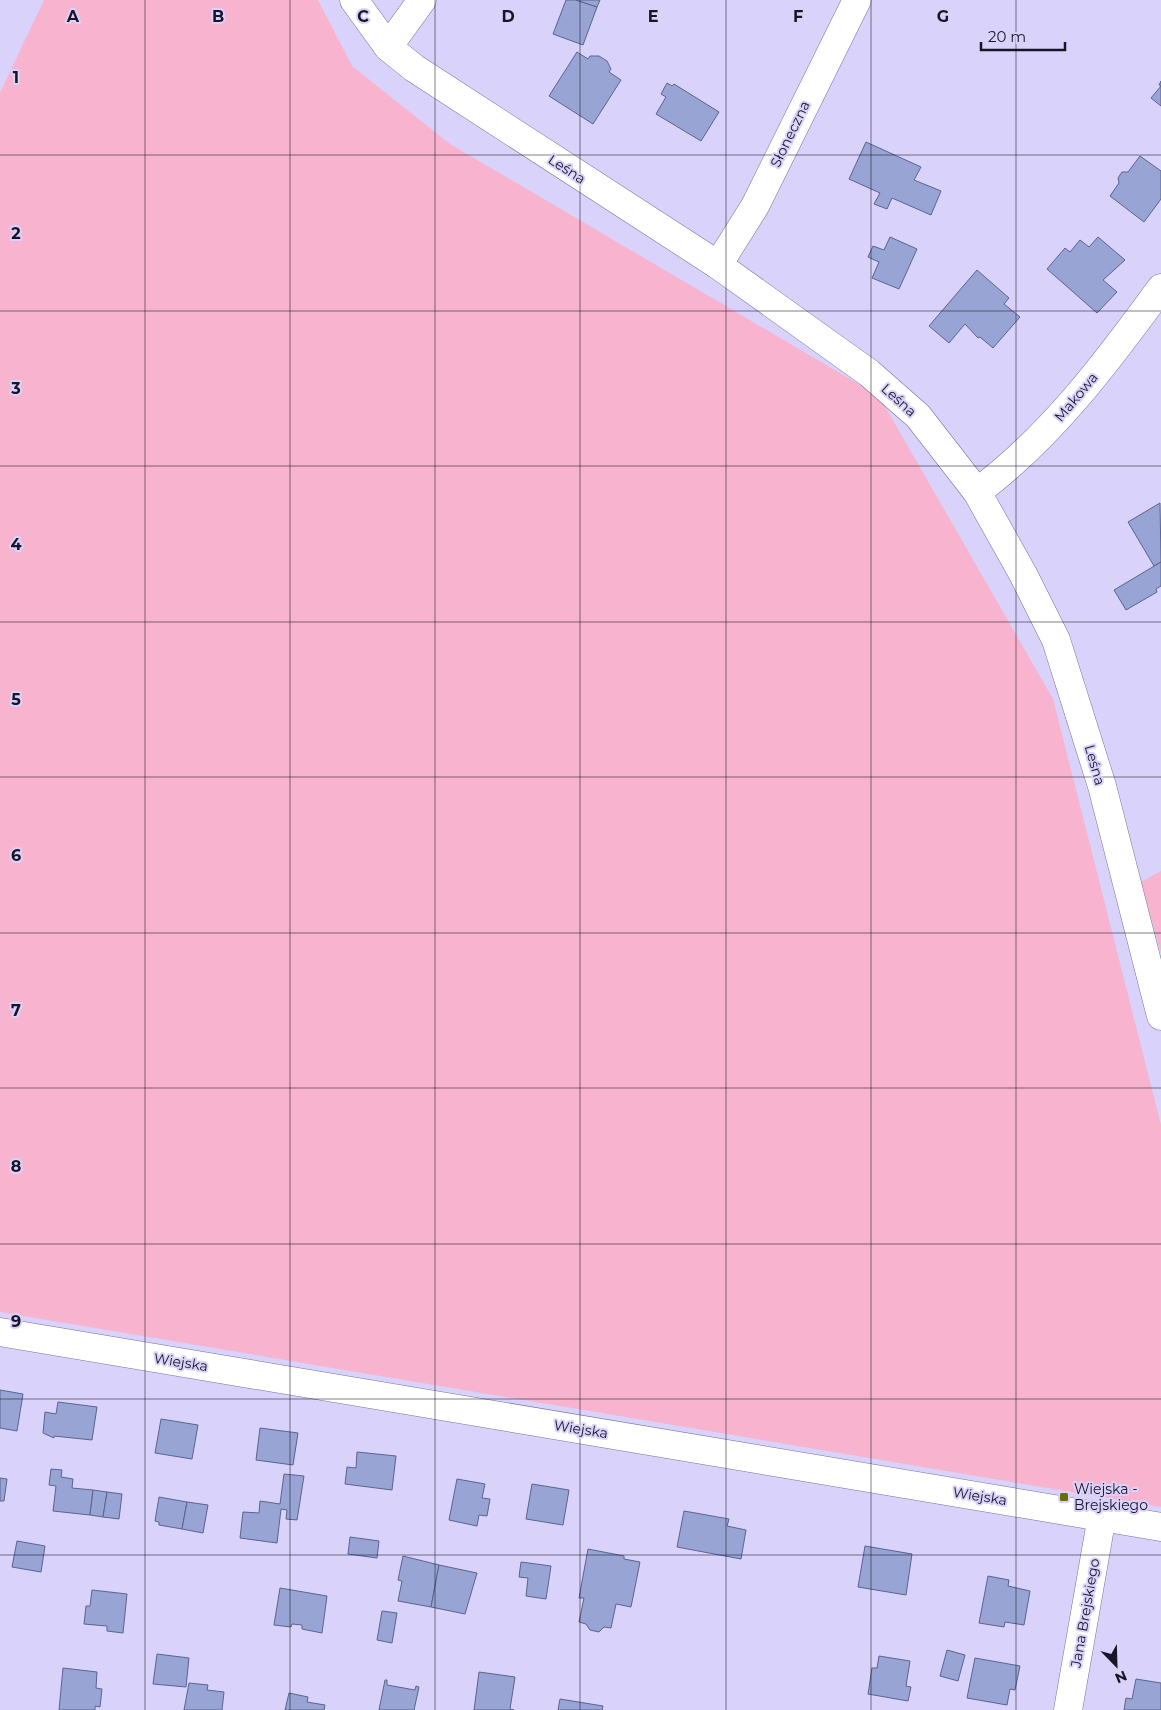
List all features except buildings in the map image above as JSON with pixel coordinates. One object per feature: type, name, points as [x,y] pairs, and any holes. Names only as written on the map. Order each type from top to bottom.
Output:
[{"type":"street","name":"Leśna","points":[[354,0],[388,46],[414,68],[718,265],[869,373],[918,416],[977,492],[1023,574],[1056,640],[1102,786],[1161,1016]]},
{"type":"street","points":[[388,46],[422,0]]},
{"type":"street","name":"Słoneczna","points":[[718,265],[755,206],[857,0]]},
{"type":"street","name":"Makowa","points":[[977,492],[1010,468],[1060,417],[1126,336],[1161,288]]},
{"type":"street","name":"Wiejska","points":[[0,1332],[1161,1527]]},
{"type":"street","name":"Jana Brejskiego","points":[[1068,1710],[1102,1516]]},
{"type":"shaded area","points":[[44,0],[318,0],[352,66],[450,144],[879,396],[1053,699],[1161,1125],[1161,1507],[0,1312],[0,93]]},
{"type":"shaded area","points":[[1161,871],[1161,953],[1141,882]]},
{"type":"place","name":"Wiejska - Brejskiego","points":[[1064,1497]]}]
